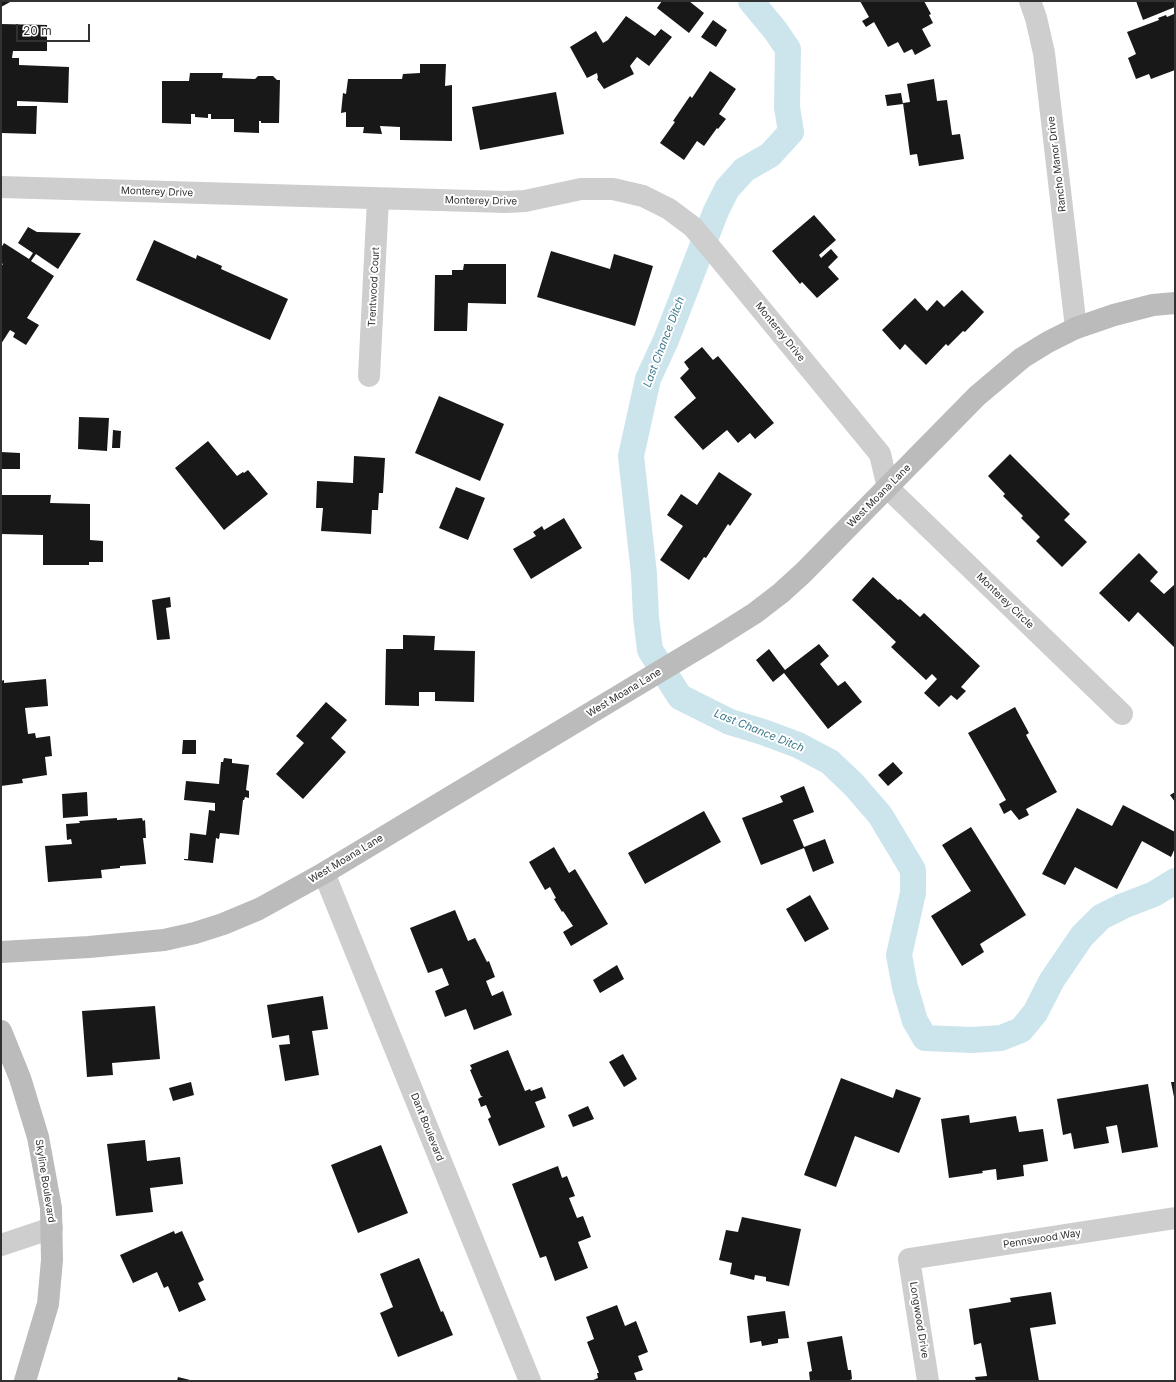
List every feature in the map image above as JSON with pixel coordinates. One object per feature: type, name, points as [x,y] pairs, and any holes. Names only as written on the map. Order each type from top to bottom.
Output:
[{"type":"street","name":"Rancho Manor Drive","points":[[1030,1],[1036,18],[1044,53],[1076,328]]},
{"type":"street","name":"Monterey Drive","points":[[1,187],[506,202],[525,201],[581,189],[613,189],[643,196],[669,209],[693,227],[706,242],[880,454],[888,488]]},
{"type":"street","name":"Trentwood Court","points":[[369,376],[378,199]]},
{"type":"street","name":"West Moana Lane","points":[[1,952],[89,947],[164,940],[195,933],[224,924],[259,909],[324,873],[711,641],[755,613],[781,593],[803,573],[977,396],[1022,358],[1048,342],[1076,328],[1114,315],[1153,305],[1175,303]]},
{"type":"street","name":"Monterey Circle","points":[[888,488],[1122,714]]},
{"type":"street","name":"Dant Boulevard","points":[[324,873],[530,1381]]},
{"type":"street","name":"Skyline Boulevard","points":[[1,1031],[20,1078],[38,1137],[51,1208],[52,1260],[48,1304],[25,1381]]},
{"type":"street","name":"Pennswood Way","points":[[909,1259],[1175,1218]]},
{"type":"street","points":[[1,1245],[52,1228]]},
{"type":"street","name":"Longwood Drive","points":[[909,1259],[928,1381]]},
{"type":"building","points":[[1,1],[12,1],[1,7]]},
{"type":"building","points":[[662,1],[689,1],[704,13],[689,33],[657,8]]},
{"type":"building","points":[[860,1],[924,1],[931,14],[929,15],[933,23],[922,29],[931,46],[915,55],[912,49],[904,53],[898,42],[888,47],[874,22],[866,27],[862,21],[869,17]]},
{"type":"building","points":[[1136,1],[1175,1],[1175,7],[1143,20]]},
{"type":"building","points":[[1174,14],[1175,70],[1151,79],[1149,74],[1136,79],[1128,58],[1136,54],[1127,32],[1159,20],[1158,18],[1166,15],[1167,17]]},
{"type":"building","points":[[626,16],[655,36],[661,29],[672,37],[649,66],[637,57],[630,66],[634,74],[604,89],[597,79],[597,73],[587,78],[570,47],[596,31],[603,43],[608,40]]},
{"type":"building","points":[[713,20],[727,30],[716,47],[701,37]]},
{"type":"building","points":[[1,24],[47,25],[47,51],[13,51],[12,58],[19,58],[19,65],[69,67],[68,103],[17,101],[17,106],[37,106],[36,134],[1,133]]},
{"type":"building","points":[[420,64],[446,64],[445,86],[452,85],[452,141],[400,140],[400,127],[380,126],[382,134],[363,133],[364,127],[346,127],[346,112],[341,113],[343,93],[346,94],[348,79],[402,79],[403,74],[420,73]]},
{"type":"building","points":[[710,71],[736,89],[719,114],[726,119],[718,129],[717,128],[704,146],[697,141],[684,160],[660,143],[675,122],[673,121],[690,96],[692,98]]},
{"type":"building","points":[[190,73],[223,73],[222,78],[255,79],[258,76],[273,76],[277,80],[280,80],[279,123],[261,123],[261,121],[259,121],[259,133],[234,132],[234,119],[211,119],[211,114],[208,114],[208,118],[195,117],[195,114],[191,114],[191,124],[162,123],[162,81],[189,81]]},
{"type":"building","points":[[934,79],[937,101],[947,100],[952,135],[960,134],[964,159],[919,166],[917,154],[910,155],[903,103],[910,102],[907,84]]},
{"type":"building","points":[[556,92],[564,134],[480,150],[472,107]]},
{"type":"building","points":[[901,93],[903,104],[887,106],[885,95]]},
{"type":"building","points":[[814,215],[836,240],[819,255],[821,258],[831,249],[838,257],[828,267],[839,279],[817,298],[802,282],[800,284],[772,251]]},
{"type":"building","points":[[28,227],[37,232],[81,233],[58,269],[36,254],[31,261],[54,276],[27,318],[39,325],[26,345],[13,337],[15,333],[10,330],[1,344],[1,266],[3,264],[1,263],[1,248],[4,243],[29,259],[33,253],[18,243]]},
{"type":"building","points":[[154,240],[196,259],[197,255],[222,266],[221,269],[288,299],[270,340],[136,280]]},
{"type":"building","points":[[551,251],[610,269],[614,254],[653,266],[635,326],[537,297]]},
{"type":"building","points":[[464,264],[506,264],[506,304],[468,303],[467,331],[434,331],[435,275],[452,275],[452,270],[463,270]]},
{"type":"building","points":[[962,290],[984,312],[965,332],[963,331],[948,346],[946,344],[926,365],[905,344],[900,350],[882,330],[915,298],[927,311],[937,300],[944,307]]},
{"type":"building","points":[[702,347],[713,360],[718,356],[774,423],[755,439],[750,433],[738,443],[727,430],[703,450],[674,417],[696,398],[680,378],[689,369],[684,362]]},
{"type":"building","points":[[439,396],[504,424],[480,481],[415,453]]},
{"type":"building","points":[[79,417],[109,418],[107,451],[78,449]]},
{"type":"building","points":[[113,430],[121,431],[120,448],[112,448]]},
{"type":"building","points":[[208,441],[237,476],[248,470],[268,494],[224,530],[175,468]]},
{"type":"building","points":[[1,452],[20,453],[20,469],[1,469]]},
{"type":"building","points":[[1010,454],[1070,514],[1064,520],[1087,542],[1062,567],[1036,541],[1040,537],[1021,518],[1023,516],[1003,496],[1005,494],[988,476]]},
{"type":"building","points":[[354,456],[385,458],[383,493],[379,493],[378,510],[372,510],[371,534],[321,531],[323,508],[316,508],[317,481],[353,483]]},
{"type":"building","points":[[719,472],[752,494],[730,526],[728,524],[706,558],[704,557],[689,580],[660,560],[683,526],[667,515],[681,494],[697,505]]},
{"type":"building","points":[[456,487],[485,498],[468,540],[439,528]]},
{"type":"building","points":[[1,495],[51,495],[50,503],[90,504],[90,540],[103,541],[103,562],[89,562],[89,565],[43,565],[43,535],[1,534]]},
{"type":"building","points":[[564,518],[582,548],[531,579],[513,549],[536,536],[533,532],[542,526],[544,530]]},
{"type":"building","points":[[1139,553],[1158,572],[1150,581],[1164,594],[1174,585],[1175,586],[1175,648],[1138,612],[1129,622],[1099,593]]},
{"type":"building","points":[[873,577],[898,600],[900,599],[920,617],[924,613],[980,666],[961,687],[966,691],[957,700],[951,695],[939,707],[924,693],[937,679],[932,674],[926,680],[891,647],[896,642],[852,600]]},
{"type":"building","points":[[170,597],[171,607],[166,608],[170,639],[157,640],[152,600]]},
{"type":"building","points":[[403,635],[435,636],[434,650],[475,651],[474,702],[435,701],[435,692],[419,692],[419,706],[385,705],[386,649],[403,649]]},
{"type":"building","points":[[819,644],[829,656],[820,664],[838,686],[845,681],[862,702],[828,729],[784,673],[773,682],[756,660],[769,649],[785,670]]},
{"type":"building","points":[[46,679],[48,706],[25,708],[28,734],[35,733],[36,738],[50,736],[52,756],[45,757],[47,775],[22,779],[23,783],[1,786],[1,681],[4,680],[4,683]]},
{"type":"building","points":[[326,702],[347,720],[331,738],[346,752],[303,799],[276,774],[304,743],[296,736]]},
{"type":"building","points":[[1015,707],[1029,733],[1026,735],[1057,792],[1026,809],[1029,815],[1019,820],[1011,810],[1004,814],[999,804],[1006,800],[968,733]]},
{"type":"building","points":[[183,740],[196,740],[196,754],[182,754]]},
{"type":"building","points":[[224,758],[232,759],[232,763],[249,765],[246,790],[249,791],[249,798],[245,797],[243,800],[239,835],[220,833],[219,839],[216,838],[213,863],[184,860],[188,859],[190,833],[206,835],[209,810],[215,811],[215,803],[184,800],[186,781],[219,784],[221,762],[223,762]]},
{"type":"building","points":[[893,762],[903,773],[888,786],[878,775]]},
{"type":"building","points":[[804,786],[814,812],[793,820],[804,847],[825,839],[834,863],[813,872],[804,848],[761,865],[742,818],[783,802],[780,796]]},
{"type":"building","points":[[87,792],[88,816],[63,818],[62,794]]},
{"type":"building","points":[[1175,792],[1175,802],[1170,795]]},
{"type":"building","points":[[1123,805],[1175,832],[1175,848],[1171,857],[1142,841],[1117,889],[1075,867],[1065,885],[1042,874],[1077,808],[1112,826]]},
{"type":"building","points":[[704,811],[721,842],[645,884],[628,853]]},
{"type":"building","points":[[117,818],[117,820],[142,818],[143,821],[145,820],[146,838],[143,838],[146,864],[120,866],[120,868],[101,870],[102,878],[48,882],[45,846],[72,844],[71,839],[67,840],[66,824],[80,823],[79,821]]},
{"type":"building","points":[[971,827],[1026,915],[980,944],[984,952],[962,966],[931,916],[971,891],[942,845]]},
{"type":"building","points":[[554,847],[569,873],[575,869],[608,924],[571,946],[563,932],[573,926],[554,899],[556,898],[550,887],[545,890],[529,862]]},
{"type":"building","points":[[810,895],[829,929],[805,942],[786,909]]},
{"type":"building","points":[[455,910],[468,941],[475,938],[487,962],[489,961],[495,977],[486,981],[492,996],[503,991],[512,1015],[474,1030],[466,1009],[445,1017],[435,991],[449,985],[442,968],[428,973],[410,928]]},
{"type":"building","points":[[617,965],[624,979],[600,993],[593,980]]},
{"type":"building","points":[[323,996],[328,1029],[312,1031],[319,1075],[285,1081],[279,1045],[290,1044],[289,1035],[272,1038],[267,1005]]},
{"type":"building","points":[[155,1006],[160,1059],[112,1063],[113,1075],[87,1077],[82,1011]]},
{"type":"building","points":[[508,1050],[525,1091],[530,1089],[531,1091],[542,1087],[546,1098],[535,1102],[545,1127],[499,1146],[488,1119],[491,1117],[486,1105],[481,1107],[478,1099],[483,1096],[481,1096],[470,1070],[472,1069],[470,1065]]},
{"type":"building","points":[[623,1054],[637,1079],[624,1087],[609,1062]]},
{"type":"building","points":[[841,1078],[893,1098],[896,1089],[921,1098],[899,1153],[855,1136],[836,1187],[804,1175]]},
{"type":"building","points":[[191,1082],[194,1095],[173,1101],[169,1088]]},
{"type":"building","points":[[1171,1082],[1175,1082],[1174,1097]]},
{"type":"building","points":[[1148,1084],[1158,1147],[1122,1153],[1117,1125],[1106,1127],[1109,1143],[1074,1149],[1071,1133],[1063,1135],[1057,1099]]},
{"type":"building","points":[[588,1106],[594,1119],[573,1127],[568,1115]]},
{"type":"building","points":[[969,1115],[970,1123],[1016,1116],[1019,1132],[1043,1129],[1048,1161],[1023,1165],[1024,1176],[997,1180],[996,1169],[982,1171],[983,1173],[949,1178],[941,1119]]},
{"type":"building","points":[[145,1140],[147,1161],[180,1157],[183,1184],[150,1188],[153,1212],[116,1216],[107,1144]]},
{"type":"building","points":[[381,1145],[408,1213],[358,1233],[331,1165]]},
{"type":"building","points":[[558,1166],[562,1178],[567,1176],[575,1196],[569,1198],[577,1218],[583,1216],[591,1237],[578,1242],[588,1268],[555,1281],[546,1256],[540,1258],[512,1184]]},
{"type":"building","points":[[742,1217],[801,1229],[789,1286],[766,1281],[766,1277],[755,1275],[754,1280],[730,1274],[732,1263],[719,1260],[726,1230],[738,1232]]},
{"type":"building","points":[[174,1231],[175,1234],[182,1231],[204,1280],[198,1283],[206,1300],[179,1312],[168,1286],[164,1288],[157,1272],[133,1283],[120,1255]]},
{"type":"building","points":[[419,1258],[441,1312],[443,1311],[453,1335],[398,1357],[380,1313],[393,1307],[380,1274]]},
{"type":"building","points":[[1051,1292],[1056,1324],[1030,1328],[1039,1381],[976,1381],[975,1377],[987,1376],[981,1343],[974,1345],[969,1309],[1011,1302],[1010,1298]]},
{"type":"building","points":[[617,1305],[625,1326],[636,1321],[648,1352],[638,1356],[643,1370],[634,1373],[637,1381],[591,1381],[598,1378],[597,1373],[599,1373],[587,1342],[594,1339],[586,1317]]},
{"type":"building","points":[[785,1311],[789,1338],[778,1339],[778,1343],[762,1346],[761,1341],[750,1343],[747,1316]]},
{"type":"building","points":[[842,1336],[848,1370],[851,1370],[852,1379],[850,1381],[810,1381],[809,1372],[812,1371],[807,1342]]},
{"type":"building","points":[[178,1377],[190,1380],[190,1381],[177,1381]]},
{"type":"waterway","name":"Last Chance Ditch","points":[[751,1],[775,30],[788,49],[787,107],[791,132],[770,155],[744,170],[727,189],[716,211],[666,340],[648,379],[631,456],[644,574],[646,617],[650,650],[680,697],[730,722],[798,745],[830,762],[854,785],[880,815],[913,870],[913,893],[899,955],[905,987],[915,1021],[925,1038],[972,1040],[1001,1038],[1021,1030],[1035,1013],[1052,980],[1082,936],[1101,917],[1123,906],[1154,894],[1175,881]]}]
